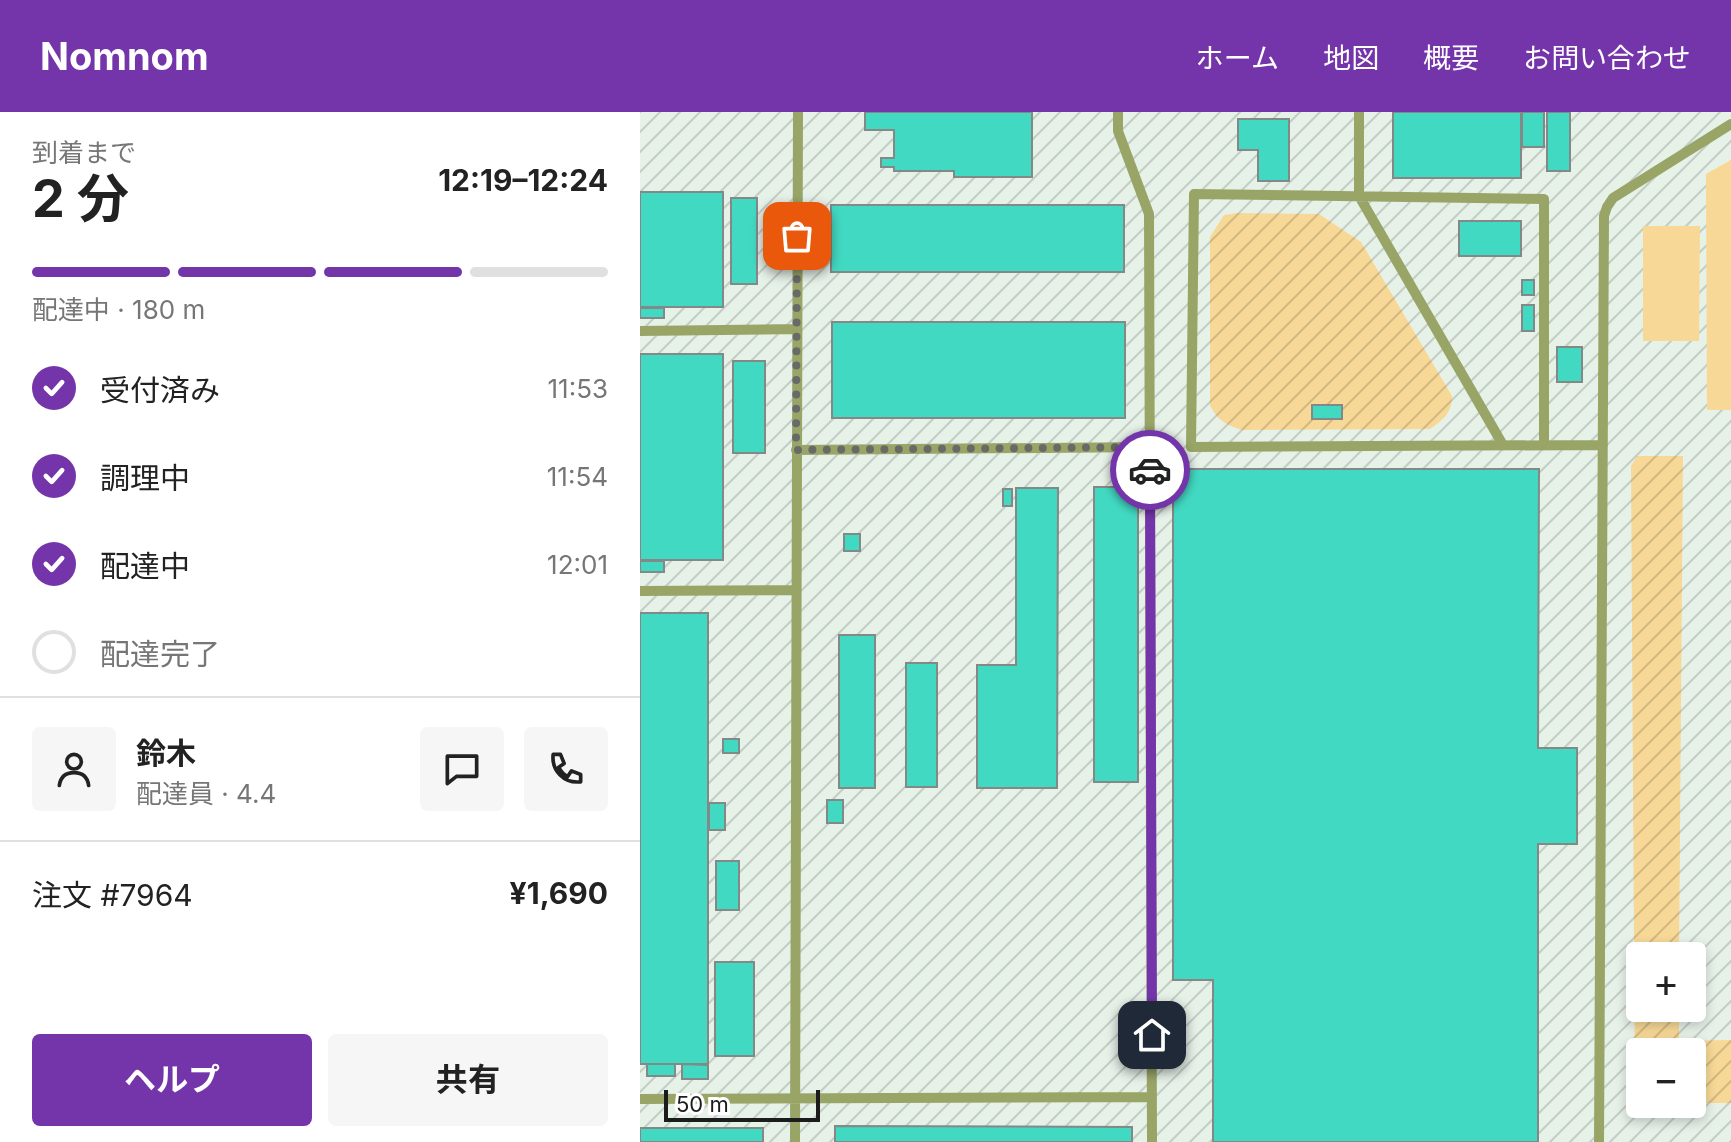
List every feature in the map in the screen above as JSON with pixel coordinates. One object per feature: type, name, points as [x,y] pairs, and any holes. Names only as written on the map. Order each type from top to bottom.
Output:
[{"type":"lane","points":[[795,1142],[798,112]]},
{"type":"lane","points":[[1118,112],[1118,131],[1149,214],[1152,1142]]},
{"type":"lane","points":[[1359,112],[1359,196],[1503,445]]},
{"type":"lane","points":[[1599,1142],[1604,216],[1613,198],[1731,124]]},
{"type":"lane","points":[[1544,445],[1544,199],[1194,194],[1191,447],[1603,445]]},
{"type":"lane","points":[[640,331],[797,329]]},
{"type":"lane","points":[[796,450],[1150,447]]},
{"type":"lane","points":[[640,591],[796,590]]},
{"type":"lane","points":[[640,1099],[1152,1097]]},
{"type":"shaded area","points":[[640,112],[1731,112],[1731,1142],[640,1142]]},
{"type":"shaded area","points":[[1731,160],[1731,410],[1707,410],[1706,174]]},
{"type":"shaded area","points":[[1319,214],[1361,242],[1452,396],[1443,419],[1430,429],[1242,430],[1219,418],[1210,405],[1210,237],[1224,215]]},
{"type":"shaded area","points":[[1643,226],[1700,226],[1699,341],[1643,341]]},
{"type":"shaded area","points":[[1637,456],[1683,456],[1679,942],[1634,942],[1631,466]]},
{"type":"shaded area","points":[[1635,1022],[1679,1022],[1679,1038],[1635,1038]]},
{"type":"shaded area","points":[[1706,1040],[1731,1040],[1731,1103],[1706,1103]]},
{"type":"building","points":[[865,112],[1032,112],[1032,177],[954,177],[954,171],[894,171],[894,167],[881,167],[881,158],[894,158],[894,130],[865,130]]},
{"type":"building","points":[[1393,112],[1521,112],[1521,178],[1393,178]]},
{"type":"building","points":[[1522,112],[1544,112],[1544,147],[1522,147]]},
{"type":"building","points":[[1547,112],[1570,112],[1570,171],[1547,171]]},
{"type":"building","points":[[1238,119],[1289,119],[1289,181],[1258,181],[1258,150],[1238,150]]},
{"type":"building","points":[[640,192],[723,192],[723,307],[640,307]]},
{"type":"building","points":[[731,198],[757,198],[757,284],[731,284]]},
{"type":"building","points":[[831,205],[1124,205],[1124,272],[831,272]]},
{"type":"building","points":[[1459,221],[1521,221],[1521,256],[1459,256]]},
{"type":"building","points":[[1522,280],[1534,280],[1534,295],[1522,295]]},
{"type":"building","points":[[1522,305],[1534,305],[1534,331],[1522,331]]},
{"type":"building","points":[[640,308],[664,308],[664,318],[640,318]]},
{"type":"building","points":[[832,322],[1125,322],[1125,418],[832,418]]},
{"type":"building","points":[[1557,347],[1582,347],[1582,382],[1557,382]]},
{"type":"building","points":[[640,354],[723,354],[723,560],[640,560]]},
{"type":"building","points":[[733,361],[765,361],[765,453],[733,453]]},
{"type":"building","points":[[1312,405],[1342,405],[1342,419],[1312,419]]},
{"type":"building","points":[[1173,469],[1539,469],[1538,748],[1577,748],[1577,844],[1538,844],[1538,1142],[1213,1142],[1213,980],[1173,980]]},
{"type":"building","points":[[1094,487],[1138,487],[1138,782],[1094,782]]},
{"type":"building","points":[[1016,488],[1058,488],[1057,788],[977,788],[977,665],[1016,665]]},
{"type":"building","points":[[1003,489],[1012,489],[1012,506],[1003,506]]},
{"type":"building","points":[[844,534],[860,534],[860,551],[844,551]]},
{"type":"building","points":[[640,561],[664,561],[664,572],[640,572]]},
{"type":"building","points":[[640,613],[708,613],[708,1064],[640,1064]]},
{"type":"building","points":[[839,635],[875,635],[875,788],[839,788]]},
{"type":"building","points":[[906,663],[937,663],[937,787],[906,787]]},
{"type":"building","points":[[723,739],[739,739],[739,753],[723,753]]},
{"type":"building","points":[[827,800],[843,800],[843,823],[827,823]]},
{"type":"building","points":[[709,803],[725,803],[725,830],[709,830]]},
{"type":"building","points":[[716,861],[739,861],[739,910],[716,910]]},
{"type":"building","points":[[715,962],[754,962],[754,1056],[715,1056]]},
{"type":"building","points":[[647,1064],[675,1064],[675,1076],[647,1076]]},
{"type":"building","points":[[682,1064],[708,1065],[708,1079],[682,1079]]},
{"type":"building","points":[[835,1126],[1132,1127],[1132,1142],[835,1142]]},
{"type":"building","points":[[640,1128],[763,1128],[763,1142],[640,1142]]},
{"type":"way so far","points":[[797,236],[796,450],[1150,447],[1150,470]]},
{"type":"route","points":[[1150,470],[1152,1035]]}]
